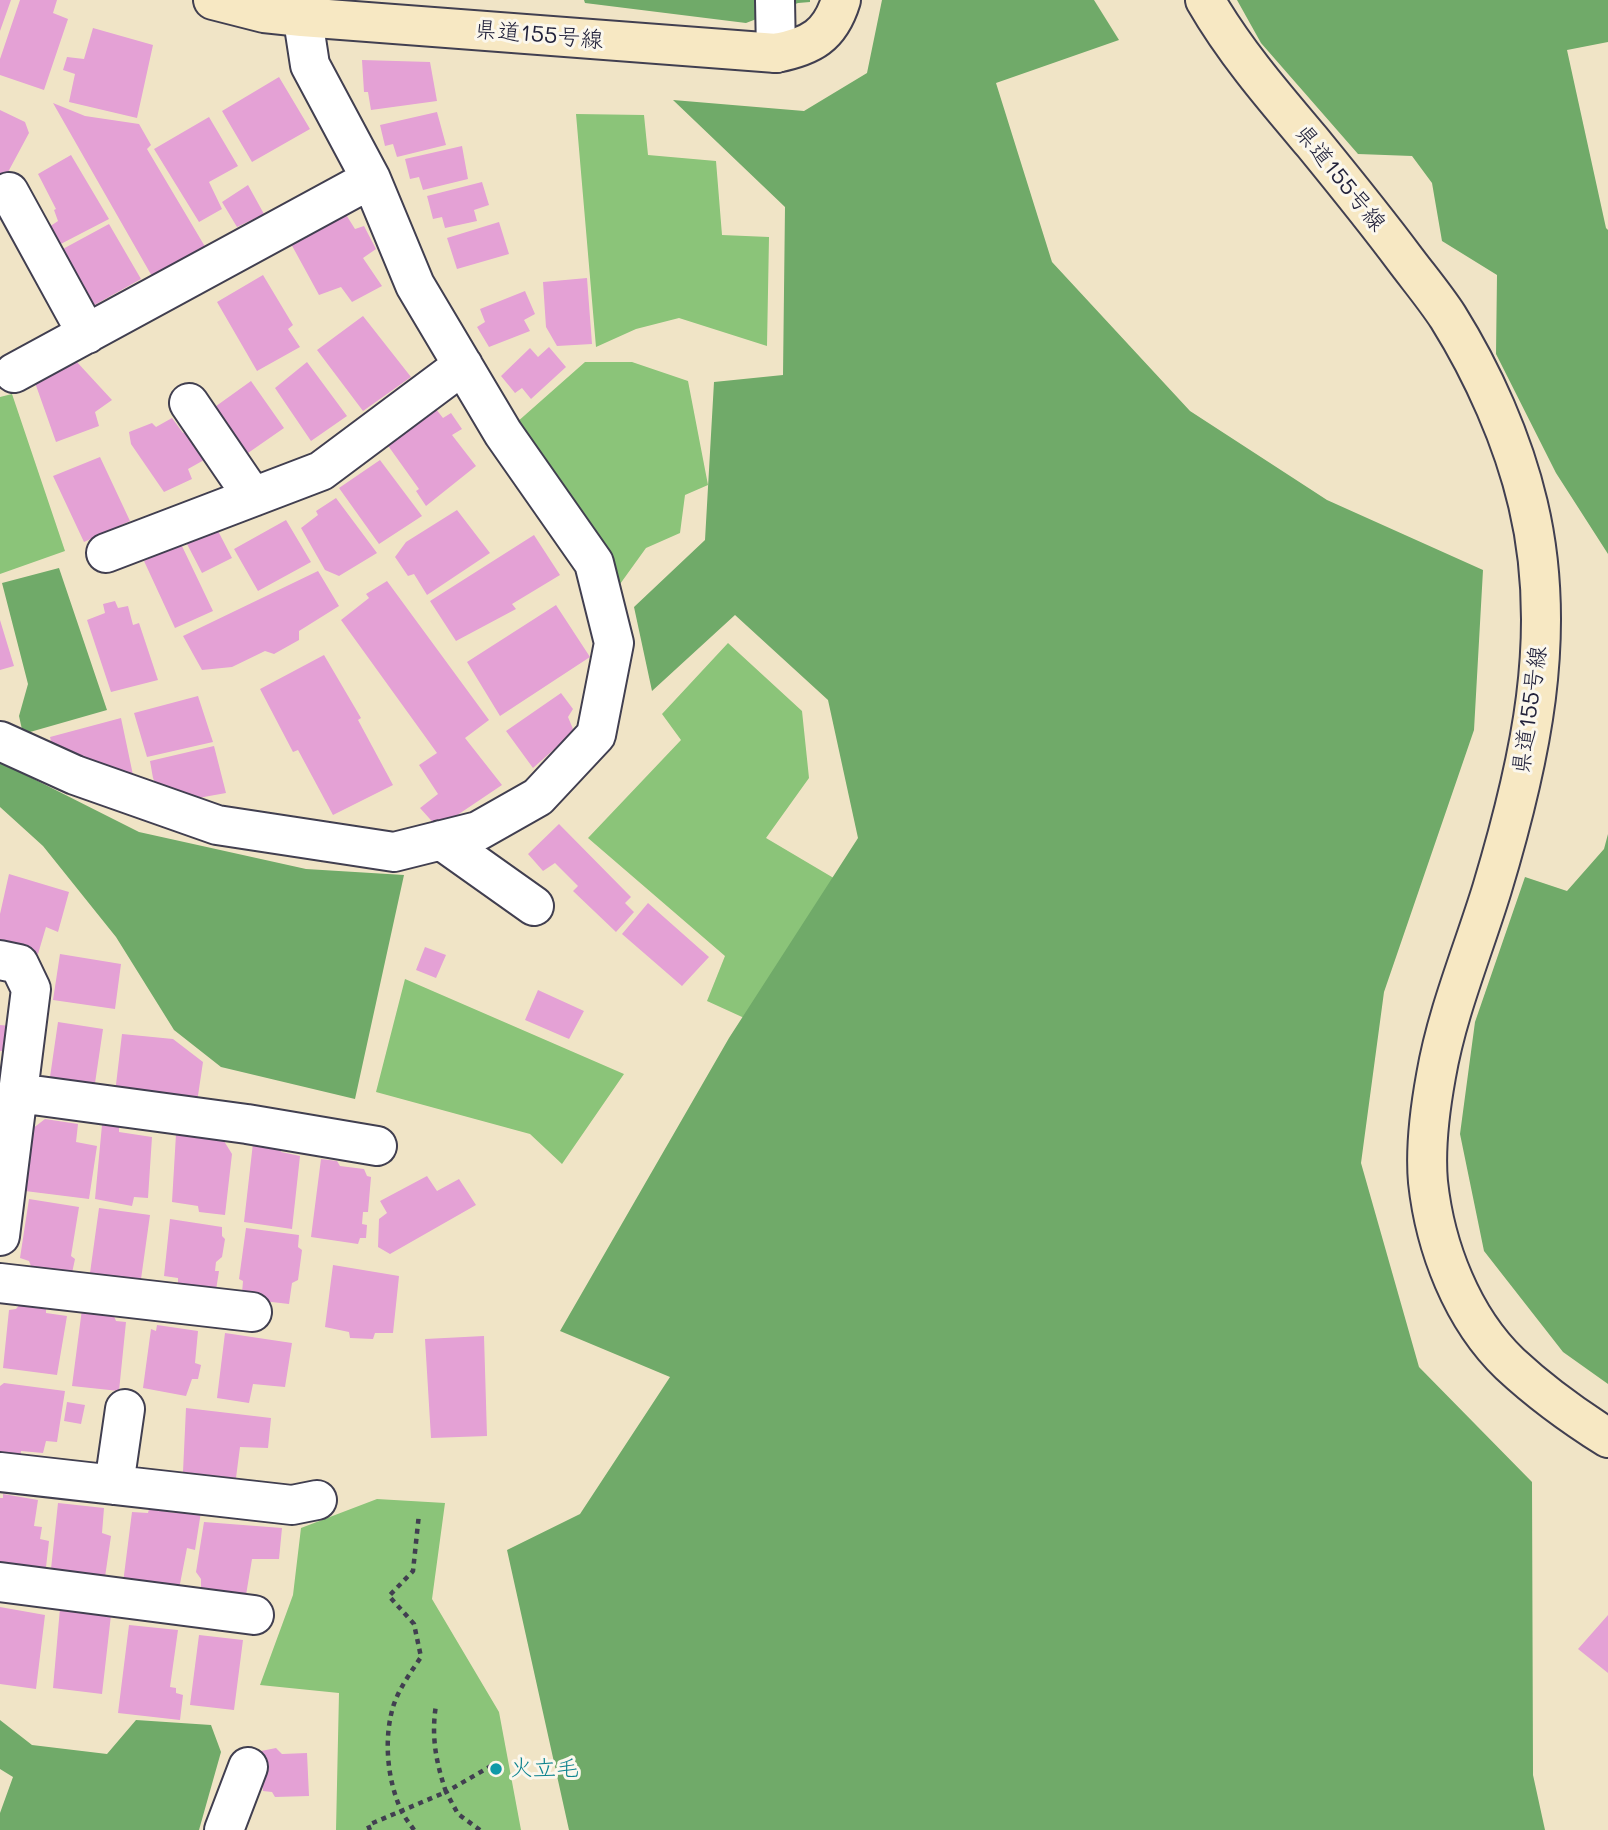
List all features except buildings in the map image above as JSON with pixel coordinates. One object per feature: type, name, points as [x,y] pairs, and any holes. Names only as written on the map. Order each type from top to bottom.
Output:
[{"type":"main road","name":"県道155号線","points":[[213,0],[264,13],[301,8],[776,53],[799,48],[819,38],[836,18],[841,0]]},
{"type":"main road","name":"県道155号線","points":[[1205,0],[1224,33],[1253,71],[1367,209],[1448,317],[1507,430],[1522,480],[1529,505],[1540,577],[1542,654],[1535,707],[1513,811],[1448,1024],[1436,1076],[1428,1179],[1437,1233],[1451,1274],[1465,1303],[1485,1334],[1508,1363],[1572,1416],[1608,1438]]},
{"type":"street","points":[[775,0],[776,53]]},
{"type":"street","points":[[0,741],[75,775],[217,825],[394,852],[478,831],[538,797],[596,735],[614,643],[594,563],[503,433],[415,285],[371,179],[310,65],[301,8]]},
{"type":"street","points":[[14,373],[371,179]]},
{"type":"street","points":[[9,192],[37,274],[87,334]]},
{"type":"street","points":[[106,553],[321,471],[463,365]]},
{"type":"street","points":[[189,403],[253,497]]},
{"type":"street","points":[[441,840],[534,906]]},
{"type":"street","points":[[0,960],[19,964],[30,989],[18,1093],[6,1133],[0,1236]]},
{"type":"street","points":[[18,1093],[247,1124],[377,1146]]},
{"type":"street","points":[[0,1283],[252,1312]]},
{"type":"street","points":[[114,1485],[125,1409]]},
{"type":"street","points":[[0,1472],[292,1504],[317,1500]]},
{"type":"street","points":[[0,1582],[254,1615]]},
{"type":"street","points":[[224,1830],[248,1767]]},
{"type":"path","points":[[414,1830],[402,1812],[392,1779],[387,1739],[394,1705],[408,1675],[421,1657],[414,1624],[389,1596],[413,1571],[419,1514]]},
{"type":"path","points":[[436,1705],[432,1728],[435,1758],[446,1792],[458,1814],[480,1830]]},
{"type":"path","points":[[370,1830],[368,1825],[446,1792],[491,1766]]},
{"type":"green space","points":[[584,0],[810,2],[798,3],[746,23],[585,3]]},
{"type":"green space","points":[[882,0],[1094,0],[1119,40],[996,83],[1052,262],[1190,411],[1327,500],[1483,570],[1474,730],[1384,992],[1361,1163],[1419,1367],[1532,1482],[1533,1775],[1545,1830],[569,1830],[507,1550],[580,1514],[670,1377],[560,1331],[729,1038],[858,838],[828,700],[735,615],[652,691],[634,607],[705,540],[714,382],[783,375],[785,207],[673,100],[804,111],[867,73]]},
{"type":"green space","points":[[1237,0],[1608,0],[1608,42],[1567,50],[1608,230],[1608,554],[1556,473],[1496,354],[1497,275],[1442,241],[1432,183],[1412,156],[1358,154],[1261,43]]},
{"type":"green space","points":[[576,114],[644,115],[648,155],[716,161],[722,235],[769,237],[767,346],[679,318],[636,329],[596,347]]},
{"type":"green space","points":[[585,362],[632,362],[688,381],[708,485],[685,495],[680,533],[646,548],[615,591],[516,423]]},
{"type":"green space","points":[[12,394],[65,551],[0,574],[0,397]]},
{"type":"green space","points":[[59,568],[107,710],[23,734],[19,716],[28,684],[2,583]]},
{"type":"green space","points":[[728,643],[802,711],[809,778],[766,838],[837,880],[786,1037],[707,1001],[725,956],[588,838],[681,740],[662,714]]},
{"type":"green space","points":[[0,762],[139,832],[306,869],[404,875],[355,1099],[221,1067],[174,1030],[116,937],[43,846],[0,807]]},
{"type":"green space","points":[[1608,834],[1608,1384],[1563,1352],[1484,1251],[1460,1134],[1475,1022],[1525,877],[1567,891],[1604,849]]},
{"type":"green space","points":[[405,979],[624,1074],[562,1164],[530,1134],[376,1092]]},
{"type":"green space","points":[[377,1499],[445,1503],[432,1599],[499,1712],[521,1830],[336,1830],[339,1693],[260,1685],[293,1595],[301,1528]]},
{"type":"green space","points":[[0,1720],[32,1745],[107,1754],[136,1720],[211,1725],[221,1752],[199,1830],[0,1830],[0,1813],[13,1777],[0,1769]]},
{"type":"place","name":"火立毛","points":[[496,1769]]}]
